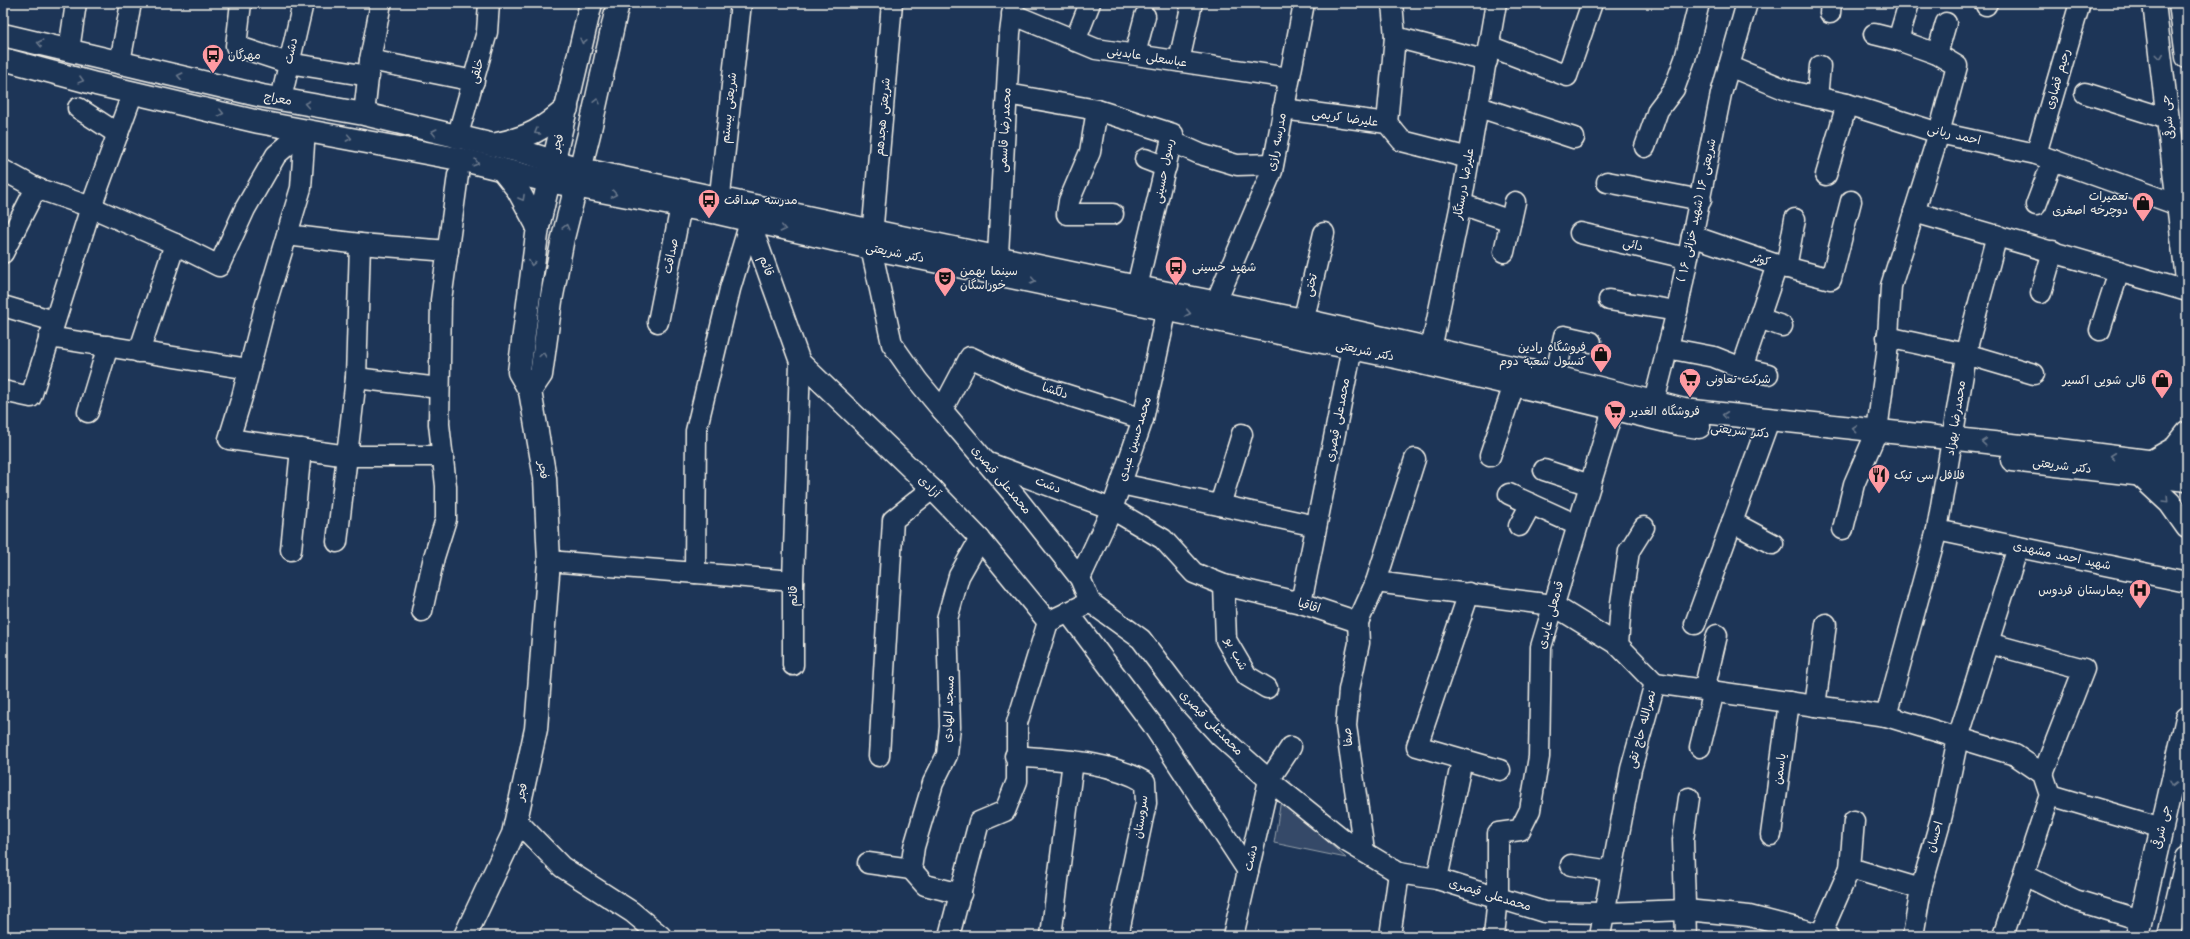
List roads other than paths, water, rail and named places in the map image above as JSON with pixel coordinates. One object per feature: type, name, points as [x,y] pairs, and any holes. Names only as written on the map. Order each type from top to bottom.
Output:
[{"type":"main road","name":"فجر","points":[[465,936],[513,834],[536,729],[549,561],[545,478],[530,391],[519,372],[538,227],[550,171],[567,108],[591,3]]},
{"type":"main road","points":[[530,391],[541,375],[552,294],[563,238],[586,149],[618,3]]},
{"type":"main road","name":"جی شرقی","points":[[2153,8],[2187,278]]},
{"type":"main road","points":[[2183,9],[2187,57]]},
{"type":"main road","name":"معراج","points":[[3,35],[281,99],[364,114],[457,138],[527,153],[550,171]]},
{"type":"main road","points":[[3,60],[259,122],[464,160],[503,171],[550,171]]},
{"type":"main road","points":[[494,145],[532,135],[548,125],[567,108]]},
{"type":"main road","points":[[586,149],[590,162],[602,173]]},
{"type":"main road","points":[[503,171],[518,190],[538,227]]},
{"type":"main road","name":"دکتر شریعتی","points":[[550,171],[1355,340],[1616,400],[1652,410],[1679,424],[1766,427],[1952,445],[2147,468],[2187,466]]},
{"type":"main road","name":"دکتر شریعتی","points":[[578,178],[602,173],[682,199]]},
{"type":"main road","points":[[2187,433],[2175,448],[2147,468],[2187,527]]},
{"type":"main road","name":"دکتر شریعتی","points":[[2147,468],[2187,480]]},
{"type":"main road","name":"جی شرقی","points":[[2139,928],[2187,718]]},
{"type":"main road","points":[[2169,936],[2187,858]]},
{"type":"street","points":[[69,50],[76,3]]},
{"type":"street","points":[[120,62],[131,3]]},
{"type":"street","points":[[241,3],[236,46],[288,63],[370,68],[474,81]]},
{"type":"street","name":"دشت","points":[[281,99],[302,3]]},
{"type":"street","points":[[364,114],[381,3]]},
{"type":"street","name":"خلقی","points":[[457,138],[487,32],[489,3]]},
{"type":"street","name":"شریعتی بیستم","points":[[718,206],[741,3]]},
{"type":"street","name":"شریعتی هجدهم","points":[[892,3],[873,239],[892,344],[918,381],[942,410]]},
{"type":"street","points":[[1075,41],[1090,3]]},
{"type":"street","points":[[1179,61],[1192,3]]},
{"type":"street","name":"مدرسه رازی","points":[[1213,310],[1272,172],[1304,3]]},
{"type":"street","points":[[1386,123],[1395,36],[1392,3]]},
{"type":"street","name":"علیرضا درستگار","points":[[1430,357],[1461,204],[1496,3]]},
{"type":"street","points":[[1395,36],[1488,54],[1567,76],[1592,3]]},
{"type":"street","points":[[1645,147],[1658,110],[1674,89],[1685,59],[1699,3]]},
{"type":"street","name":"شریعتی ۱۶ (شهید خزائی ۱۶ )","points":[[1652,410],[1677,311],[1686,258],[1701,200],[1721,94],[1747,3]]},
{"type":"street","points":[[1898,40],[1909,3]]},
{"type":"street","name":"رحیم قضاوی","points":[[2036,205],[2044,157],[2080,3]]},
{"type":"street","name":"عباسعلی عابدینی","points":[[1013,9],[1075,41],[1096,49],[1179,61],[1229,71],[1289,78]]},
{"type":"street","name":"محمدرضا قاسمی","points":[[998,265],[1013,9]]},
{"type":"street","points":[[1135,54],[1145,16]]},
{"type":"street","points":[[1937,54],[1946,23]]},
{"type":"street","points":[[1842,529],[1854,484],[1874,438],[1886,354],[1891,286],[1939,133],[1957,66],[1937,54],[1898,40],[1874,34]]},
{"type":"street","name":"احمد ربانی","points":[[1729,66],[1789,91],[1847,104],[1939,133],[2044,157],[2178,205]]},
{"type":"street","points":[[1817,98],[1820,66]]},
{"type":"street","points":[[3,391],[31,397],[51,329],[91,208],[133,92]]},
{"type":"street","points":[[2085,93],[2168,119]]},
{"type":"street","name":"رسول حسینی","points":[[1007,94],[1097,110],[1173,134],[1137,295]]},
{"type":"street","points":[[1826,175],[1847,104]]},
{"type":"street","points":[[1478,107],[1574,138]]},
{"type":"street","points":[[78,108],[118,134]]},
{"type":"street","name":"علیرضا کریمی","points":[[1283,109],[1386,123],[1402,141],[1469,158]]},
{"type":"street","points":[[1097,110],[1090,152],[1069,201],[1067,214],[1113,214]]},
{"type":"street","points":[[305,130],[301,188],[229,439],[348,456],[443,456]]},
{"type":"street","points":[[3,170],[36,188],[91,208],[175,244],[219,266],[245,209],[276,155],[305,130]]},
{"type":"street","points":[[1171,141],[1200,154],[1237,165],[1273,164]]},
{"type":"street","points":[[1145,159],[1166,167]]},
{"type":"street","points":[[422,611],[434,557],[446,518],[446,486],[439,424],[441,300],[458,175]]},
{"type":"street","points":[[1607,182],[1701,200]]},
{"type":"street","points":[[3,253],[36,188]]},
{"type":"street","name":"صداقت","points":[[658,322],[682,199]]},
{"type":"street","name":"کوثر","points":[[1692,236],[1781,266],[1831,279],[1851,201]]},
{"type":"street","points":[[1461,204],[1513,211],[1504,252]]},
{"type":"street","points":[[1914,212],[2187,290]]},
{"type":"street","name":"قائم","points":[[752,213],[800,362],[793,580],[793,665]]},
{"type":"street","name":"قائم","points":[[695,573],[696,431],[730,289],[752,213]]},
{"type":"street","points":[[1742,368],[1759,318],[1781,266],[1796,219]]},
{"type":"street","name":"تختی","points":[[1301,328],[1324,233]]},
{"type":"street","name":"دائی","points":[[1580,233],[1686,258]]},
{"type":"street","points":[[287,234],[360,244],[448,251]]},
{"type":"street","name":"محمدرضا بهزاد","points":[[1886,716],[1937,530],[1966,354],[1997,235]]},
{"type":"street","points":[[139,352],[175,244]]},
{"type":"street","points":[[337,542],[356,378],[360,244]]},
{"type":"street","points":[[2041,293],[2053,251]]},
{"type":"street","points":[[2100,330],[2119,271]]},
{"type":"street","points":[[1609,300],[1677,311]]},
{"type":"street","name":"محمدحسین عبدی","points":[[1080,578],[1112,509],[1143,419],[1169,301]]},
{"type":"street","points":[[3,306],[51,329],[108,346],[249,369]]},
{"type":"street","points":[[1759,318],[1782,326]]},
{"type":"street","points":[[1554,385],[1564,336],[1591,342]]},
{"type":"street","points":[[1887,337],[1966,354],[2034,374]]},
{"type":"street","name":"محمدعلی قیصری","points":[[1302,602],[1316,526],[1355,340]]},
{"type":"street","points":[[88,412],[108,346]]},
{"type":"street","points":[[1667,348],[1714,357],[1742,368],[1768,374]]},
{"type":"street","name":"دلگشا","points":[[942,410],[970,357],[1018,379],[1143,419]]},
{"type":"street","name":"آزادی","points":[[800,362],[932,489],[980,540],[1048,622]]},
{"type":"street","points":[[1490,456],[1517,377]]},
{"type":"street","points":[[356,378],[439,388]]},
{"type":"street","name":"قدمعلی عابدی","points":[[1498,897],[1498,833],[1520,830],[1530,810],[1539,757],[1541,647],[1616,400]]},
{"type":"street","name":"محمدعلی قیصری","points":[[942,410],[1080,578],[1090,602],[1141,639],[1187,700],[1220,736],[1269,780],[1344,840],[1399,872],[1437,879],[1544,912],[1604,913],[1686,910],[1749,916],[1783,930],[1824,935]]},
{"type":"street","points":[[1695,624],[1766,427]]},
{"type":"street","points":[[1220,505],[1242,434]]},
{"type":"street","points":[[291,550],[301,449]]},
{"type":"street","points":[[1358,622],[1376,582],[1415,459]]},
{"type":"street","name":"دشت","points":[[985,461],[1112,509]]},
{"type":"street","points":[[1544,470],[1590,485]]},
{"type":"street","points":[[1121,484],[1316,526]]},
{"type":"street","points":[[879,756],[893,520],[932,489]]},
{"type":"street","points":[[1509,494],[1577,525]]},
{"type":"street","points":[[1519,526],[1531,504]]},
{"type":"street","name":"اقاقیا","points":[[1112,509],[1163,539],[1194,573],[1224,585],[1302,602],[1358,622]]},
{"type":"street","points":[[1732,522],[1773,544]]},
{"type":"street","points":[[1618,645],[1620,603],[1628,551],[1644,527]]},
{"type":"street","name":"شهید احمد مشهدی","points":[[1937,530],[2187,582]]},
{"type":"street","name":"مسجد الهادی","points":[[911,869],[914,847],[933,783],[947,755],[950,720],[948,619],[959,576],[980,540]]},
{"type":"street","name":"احسان","points":[[1913,936],[1921,889],[1942,815],[1958,738],[2018,547]]},
{"type":"street","points":[[549,561],[793,580]]},
{"type":"street","name":"نصرالله حاج تقی","points":[[1376,582],[1553,605],[1618,645],[1655,683],[1631,769],[1600,936]]},
{"type":"street","name":"شب بو","points":[[1224,585],[1226,640],[1247,676],[1267,688]]},
{"type":"street","points":[[1469,593],[1417,746],[1500,770]]},
{"type":"street","points":[[949,936],[961,894],[973,838],[979,822],[1005,811],[1017,781],[1015,756],[1017,723],[1048,622],[1090,602]]},
{"type":"street","points":[[1068,612],[1152,724],[1248,871]]},
{"type":"street","name":"صفا","points":[[1358,622],[1359,643],[1349,690],[1346,726],[1364,851]]},
{"type":"street","points":[[1815,706],[1826,624]]},
{"type":"street","points":[[1700,747],[1717,635]]},
{"type":"street","points":[[1988,642],[2084,670],[2043,774]]},
{"type":"street","points":[[1655,683],[1886,716],[2014,756],[2043,774],[2050,795],[2003,936]]},
{"type":"street","name":"یاسمن","points":[[1771,835],[1789,702]]},
{"type":"street","points":[[1269,780],[1291,747]]},
{"type":"street","name":"سروستان","points":[[1015,756],[1073,761],[1128,772],[1145,782],[1146,803],[1118,936]]},
{"type":"street","points":[[1437,879],[1462,760]]},
{"type":"street","points":[[1051,936],[1073,761]]},
{"type":"street","name":"دشت","points":[[1233,936],[1269,780]]},
{"type":"street","points":[[2050,795],[2162,828]]},
{"type":"street","points":[[1686,936],[1683,840],[1689,798]]},
{"type":"street","points":[[516,820],[562,867],[632,912],[661,936]]},
{"type":"street","points":[[1824,935],[1850,868],[1854,821]]},
{"type":"street","points":[[868,863],[911,869],[925,885],[961,894]]},
{"type":"street","points":[[1571,864],[1611,871]]},
{"type":"street","points":[[1850,868],[1921,889]]},
{"type":"street","points":[[1390,936],[1399,872]]},
{"type":"street","points":[[2024,874],[2075,900],[2139,928]]},
{"type":"street","points":[[1494,936],[1498,897]]},
{"type":"place","name":"مهرگان","points":[[213,74]]},
{"type":"place","name":"مدرسه صداقت","points":[[709,220]]},
{"type":"place","name":"تعمیرات دوچرخه اصغری","points":[[2143,222]]},
{"type":"place","name":"شهید حسینی","points":[[1176,286]]},
{"type":"place","name":"سینما بهمن خوراسگان","points":[[945,298]]},
{"type":"place","name":"فروشگاه رادین کنسول شعبه دوم","points":[[1601,374]]},
{"type":"place","name":"شرکت تعاونی","points":[[1690,398]]},
{"type":"place","name":"قالی شویی اکسیر","points":[[2162,400]]},
{"type":"place","name":"فروشگاه الغدیر","points":[[1615,430]]},
{"type":"place","name":"فلافل سی تیک","points":[[1879,494]]},
{"type":"place","name":"بیمارستان فردوس","points":[[2140,610]]}]
